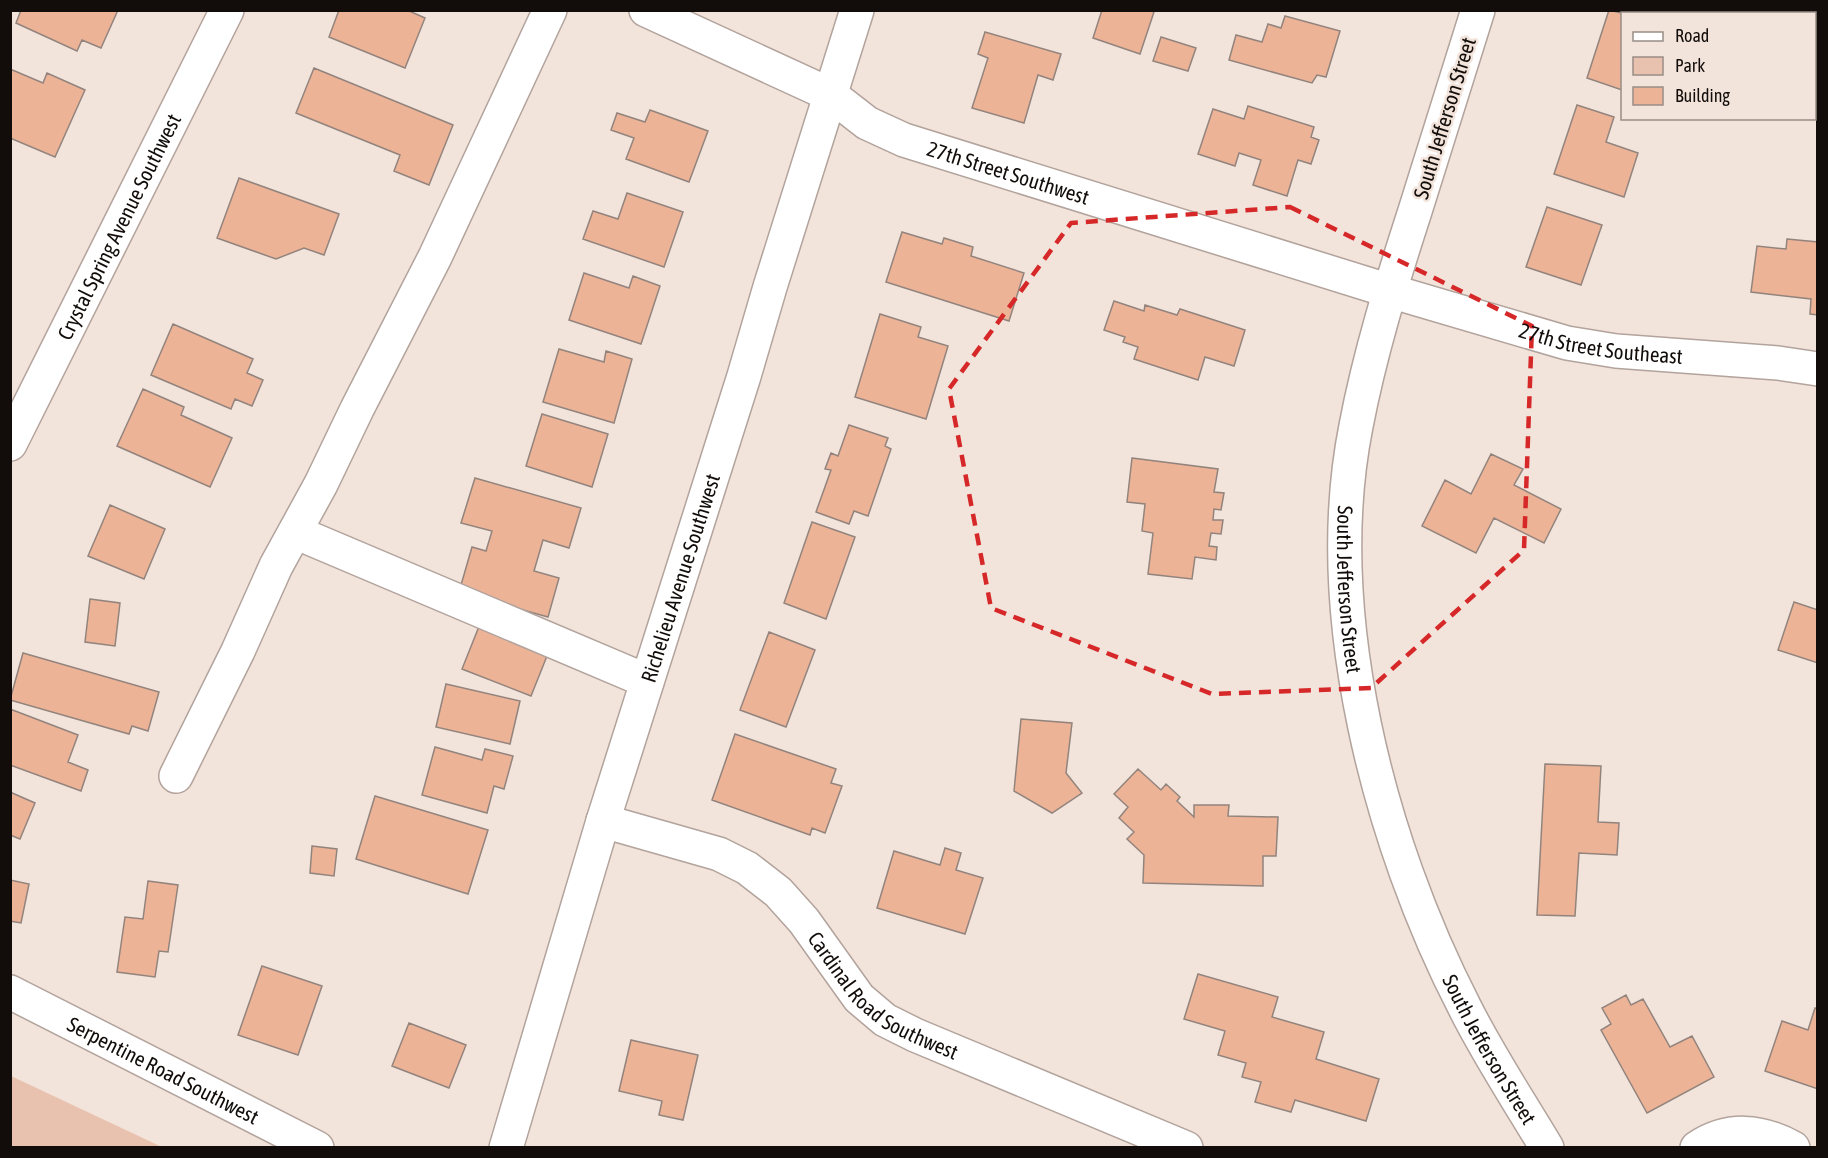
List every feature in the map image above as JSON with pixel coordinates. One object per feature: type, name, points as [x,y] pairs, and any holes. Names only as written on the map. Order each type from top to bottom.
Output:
[{"type":"street","name":"Crystal Spring Avenue Southwest","points":[[10,444],[227,10]]},
{"type":"street","points":[[176,776],[238,651],[276,566],[321,484],[435,257],[550,10]]},
{"type":"street","name":"27th Street Southwest","points":[[646,10],[831,96],[867,123],[904,140],[1390,291]]},
{"type":"street","name":"Richelieu Avenue Southwest","points":[[506,1148],[603,821],[857,10]]},
{"type":"street","name":"South Jefferson Street","points":[[1478,10],[1380,321],[1355,428],[1346,505],[1345,582],[1355,671],[1376,773],[1394,834],[1425,921],[1469,1016],[1547,1148]]},
{"type":"street","name":"27th Street Southeast","points":[[1390,291],[1577,344],[1616,351],[1778,363],[1818,369]]},
{"type":"street","points":[[295,532],[647,681]]},
{"type":"street","name":"Cardinal Road Southwest","points":[[603,821],[719,854],[747,868],[785,899],[804,921],[859,998],[885,1020],[915,1035],[1186,1148]]},
{"type":"street","name":"Serpentine Road Southwest","points":[[10,992],[317,1148]]},
{"type":"street","points":[[1697,1148],[1708,1140],[1733,1133],[1760,1133],[1793,1148]]},
{"type":"highlighted area","points":[[1290,207],[1532,326],[1524,550],[1371,688],[1212,694],[991,608],[949,389],[1071,223]]},
{"type":"green space","points":[[11,1076],[162,1147],[11,1147]]},
{"type":"building","points":[[21,10],[118,10],[101,48],[82,40],[77,51],[16,23]]},
{"type":"building","points":[[339,10],[407,10],[425,18],[405,68],[329,37]]},
{"type":"building","points":[[1102,10],[1149,10],[1154,12],[1140,54],[1093,38]]},
{"type":"building","points":[[1609,10],[1621,13],[1621,90],[1587,78]]},
{"type":"building","points":[[1285,16],[1340,31],[1326,77],[1317,75],[1312,83],[1229,60],[1236,35],[1262,42],[1268,24],[1281,28]]},
{"type":"building","points":[[985,32],[1061,54],[1053,80],[1038,75],[1024,123],[972,108],[988,58],[978,54]]},
{"type":"building","points":[[1161,37],[1196,48],[1188,71],[1153,61]]},
{"type":"building","points":[[314,68],[453,125],[429,185],[394,171],[400,155],[296,113]]},
{"type":"building","points":[[10,69],[43,83],[47,73],[85,90],[55,157],[10,138]]},
{"type":"building","points":[[1577,105],[1614,117],[1606,142],[1638,153],[1624,197],[1554,174]]},
{"type":"building","points":[[1248,106],[1314,127],[1311,137],[1319,140],[1311,164],[1298,160],[1287,196],[1253,185],[1261,160],[1239,153],[1235,166],[1198,154],[1213,109],[1244,119]]},
{"type":"building","points":[[650,110],[708,131],[689,182],[626,159],[634,138],[611,130],[617,113],[645,122]]},
{"type":"building","points":[[239,178],[339,214],[324,255],[304,248],[276,259],[217,238]]},
{"type":"building","points":[[627,193],[683,212],[664,267],[583,239],[593,211],[618,219]]},
{"type":"building","points":[[1547,207],[1602,225],[1581,285],[1526,267]]},
{"type":"building","points":[[902,232],[942,244],[944,238],[973,247],[971,256],[1024,273],[1009,321],[886,282]]},
{"type":"building","points":[[1787,239],[1818,242],[1818,315],[1810,314],[1811,299],[1751,292],[1757,246],[1786,249]]},
{"type":"building","points":[[584,273],[629,288],[633,276],[660,286],[641,344],[569,320]]},
{"type":"building","points":[[1114,301],[1144,311],[1145,305],[1177,315],[1180,309],[1245,330],[1234,366],[1205,357],[1198,380],[1134,359],[1138,347],[1123,342],[1125,337],[1104,330]]},
{"type":"building","points":[[880,314],[921,327],[918,337],[948,346],[926,419],[855,397]]},
{"type":"building","points":[[173,324],[253,359],[247,373],[263,380],[252,406],[235,399],[231,409],[151,375]]},
{"type":"building","points":[[559,349],[604,362],[606,351],[632,359],[614,423],[543,402]]},
{"type":"building","points":[[143,389],[184,407],[181,415],[232,438],[210,487],[117,446]]},
{"type":"building","points":[[542,414],[608,434],[592,487],[526,466]]},
{"type":"building","points":[[849,425],[888,438],[885,446],[891,449],[868,516],[854,511],[849,524],[816,512],[831,470],[825,469],[831,453],[838,456]]},
{"type":"building","points":[[1491,454],[1523,469],[1514,485],[1561,509],[1544,543],[1494,518],[1476,553],[1422,526],[1445,480],[1471,494]]},
{"type":"building","points":[[1132,458],[1218,469],[1214,492],[1224,493],[1221,510],[1214,509],[1213,520],[1223,520],[1221,534],[1211,533],[1209,546],[1217,547],[1216,560],[1195,557],[1192,579],[1148,574],[1153,533],[1142,531],[1145,504],[1127,502]]},
{"type":"building","points":[[475,478],[581,508],[569,548],[543,540],[534,571],[559,578],[548,617],[459,592],[472,547],[486,551],[492,531],[461,523]]},
{"type":"building","points":[[110,505],[165,529],[144,579],[88,556]]},
{"type":"building","points":[[812,522],[855,537],[826,619],[784,603]]},
{"type":"building","points":[[90,599],[120,603],[115,646],[85,642]]},
{"type":"building","points":[[1794,602],[1818,610],[1818,663],[1778,650]]},
{"type":"building","points":[[480,624],[549,651],[531,696],[462,669]]},
{"type":"building","points":[[769,632],[815,650],[786,727],[740,710]]},
{"type":"building","points":[[23,653],[159,692],[148,731],[132,726],[129,734],[10,700]]},
{"type":"building","points":[[446,684],[520,701],[510,744],[436,727]]},
{"type":"building","points":[[10,709],[78,735],[68,762],[88,770],[81,791],[10,765]]},
{"type":"building","points":[[1021,719],[1072,723],[1066,773],[1082,793],[1052,813],[1014,791]]},
{"type":"building","points":[[735,734],[836,769],[831,783],[842,786],[825,833],[812,828],[810,835],[712,800]]},
{"type":"building","points":[[435,747],[482,760],[485,749],[513,756],[504,789],[494,786],[487,813],[422,795]]},
{"type":"building","points":[[1545,764],[1601,766],[1598,822],[1619,823],[1617,855],[1579,853],[1575,916],[1537,915]]},
{"type":"building","points":[[1138,769],[1161,790],[1166,784],[1180,797],[1177,801],[1194,817],[1194,805],[1229,805],[1228,816],[1278,817],[1276,856],[1263,856],[1263,886],[1143,883],[1144,855],[1127,839],[1134,832],[1119,818],[1128,807],[1114,794]]},
{"type":"building","points":[[10,792],[35,803],[20,839],[10,835]]},
{"type":"building","points":[[375,796],[488,830],[468,894],[356,859]]},
{"type":"building","points":[[312,846],[337,849],[334,876],[310,873]]},
{"type":"building","points":[[945,848],[961,853],[956,870],[983,878],[965,934],[877,908],[894,851],[940,865]]},
{"type":"building","points":[[10,880],[29,884],[21,923],[10,921]]},
{"type":"building","points":[[148,881],[178,885],[168,952],[159,951],[155,977],[117,972],[125,917],[143,919]]},
{"type":"building","points":[[262,966],[322,986],[298,1055],[238,1035]]},
{"type":"building","points":[[1198,974],[1278,997],[1272,1017],[1324,1032],[1316,1059],[1379,1079],[1366,1121],[1295,1100],[1291,1112],[1255,1102],[1261,1082],[1242,1077],[1246,1063],[1218,1055],[1225,1031],[1184,1019]]},
{"type":"building","points":[[1626,995],[1631,1005],[1643,999],[1670,1047],[1692,1036],[1714,1077],[1647,1113],[1601,1030],[1611,1024],[1602,1008]]},
{"type":"building","points":[[1815,1008],[1818,1009],[1818,1089],[1765,1071],[1782,1021],[1808,1030]]},
{"type":"building","points":[[409,1023],[466,1045],[449,1088],[392,1066]]},
{"type":"building","points":[[631,1040],[698,1055],[683,1120],[659,1115],[662,1101],[619,1091]]}]
